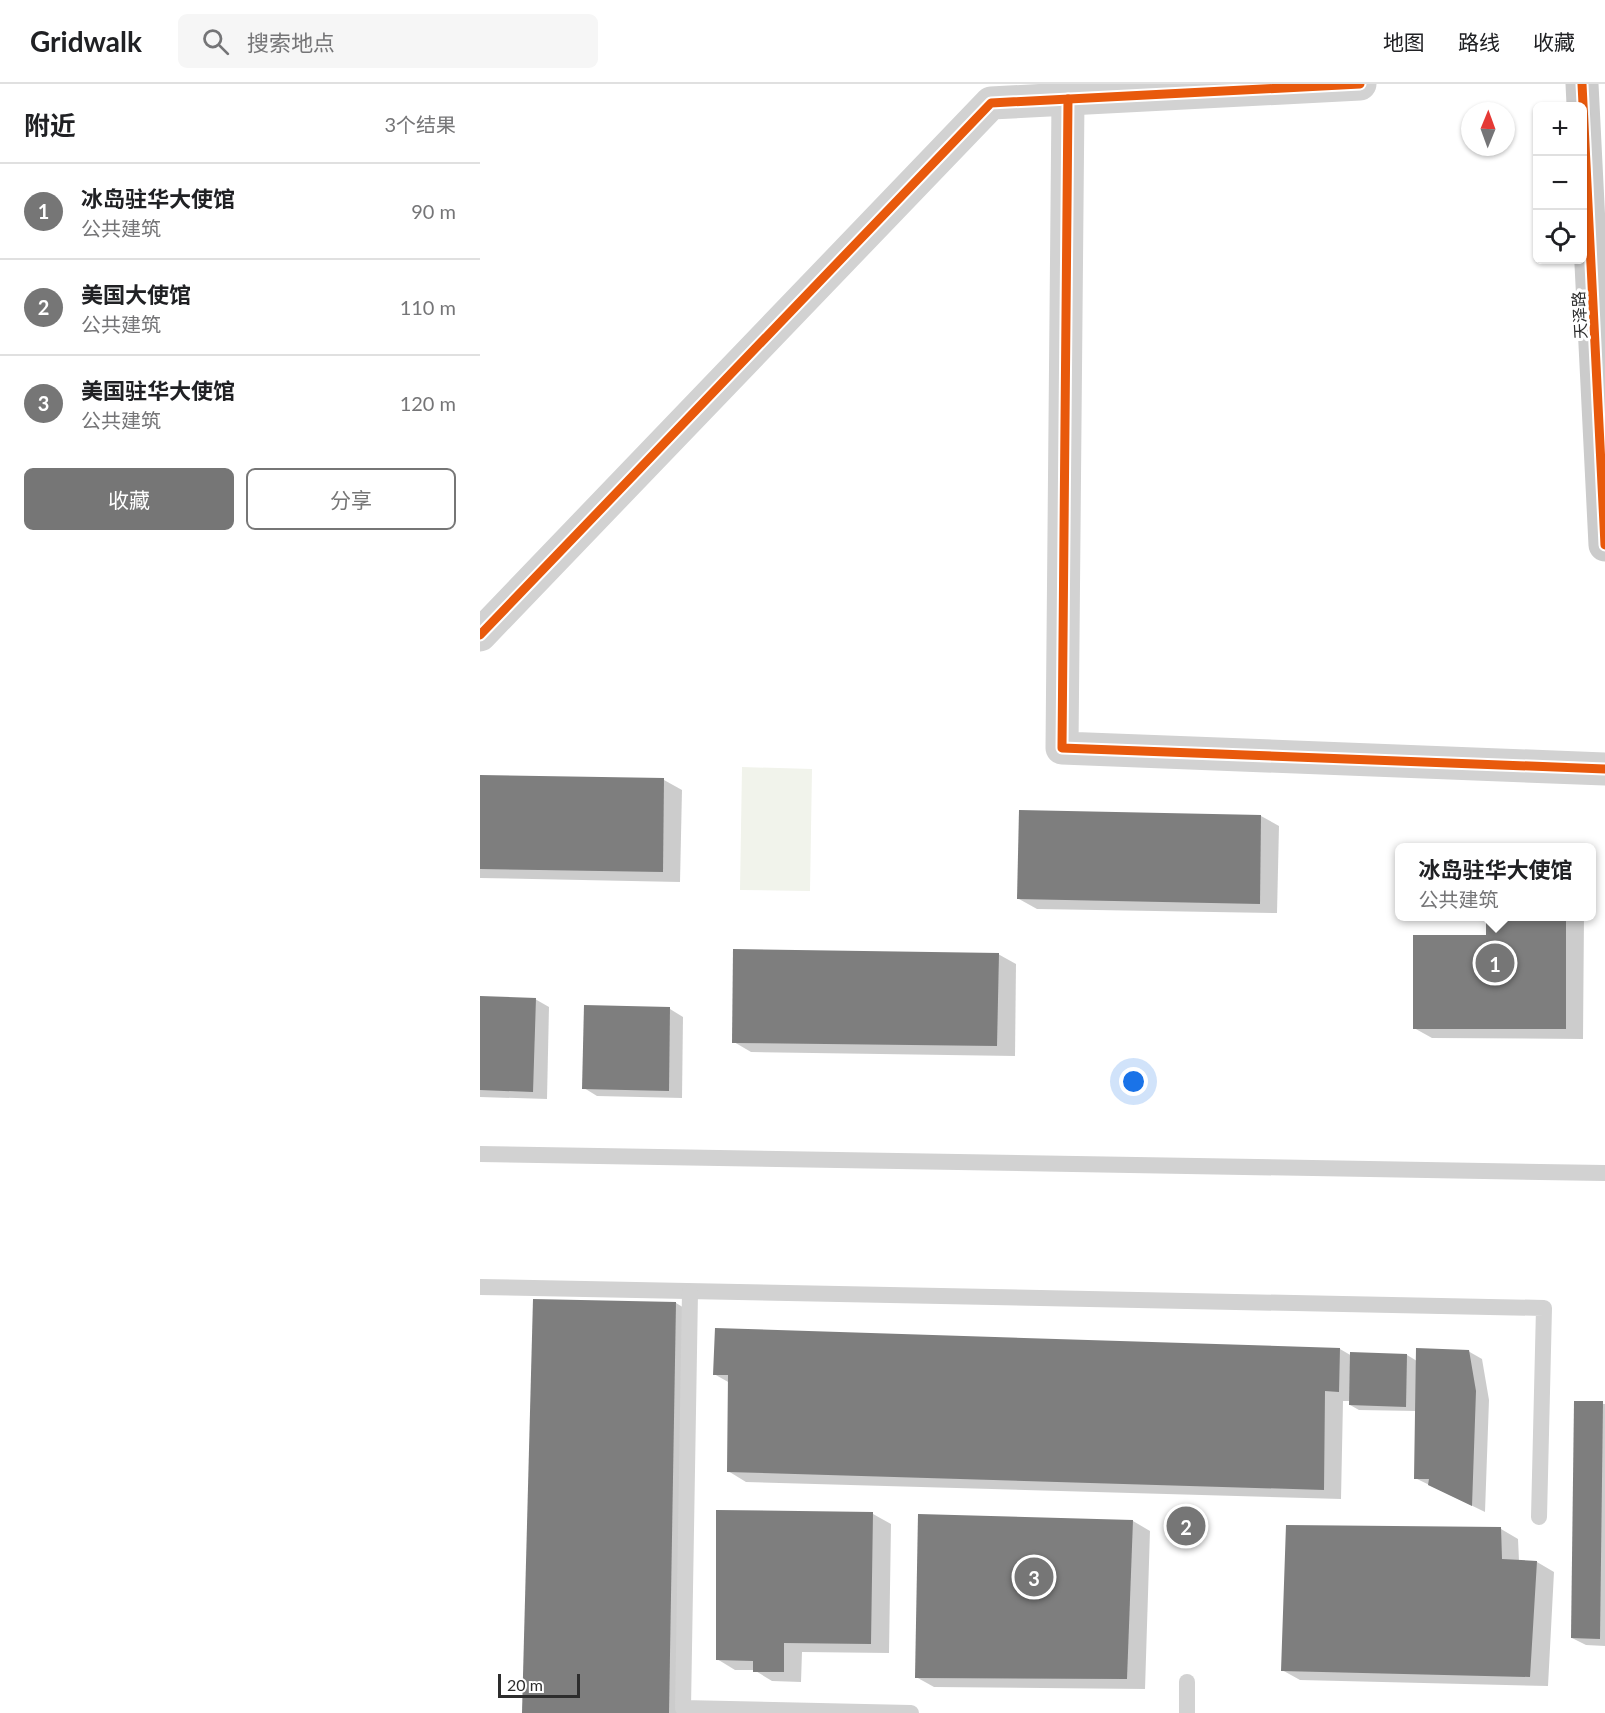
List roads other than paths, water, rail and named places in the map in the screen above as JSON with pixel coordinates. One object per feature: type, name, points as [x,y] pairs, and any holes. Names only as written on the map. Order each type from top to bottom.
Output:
[{"type":"street","points":[[480,635],[991,103],[1360,84]]},
{"type":"street","name":"天泽路","points":[[1582,84],[1605,545]]},
{"type":"street","points":[[1068,99],[1062,748],[1605,769]]},
{"type":"lane","points":[[480,1154],[1605,1173]]},
{"type":"lane","points":[[480,1287],[1544,1308],[1539,1517]]},
{"type":"lane","points":[[690,1292],[683,1708],[911,1713]]},
{"type":"lane","points":[[1187,1682],[1187,1713]]},
{"type":"place","name":"冰岛驻华大使馆","points":[[1495,963]]},
{"type":"place","name":"美国大使馆","points":[[1186,1526]]},
{"type":"place","name":"美国驻华大使馆","points":[[1034,1577]]}]
